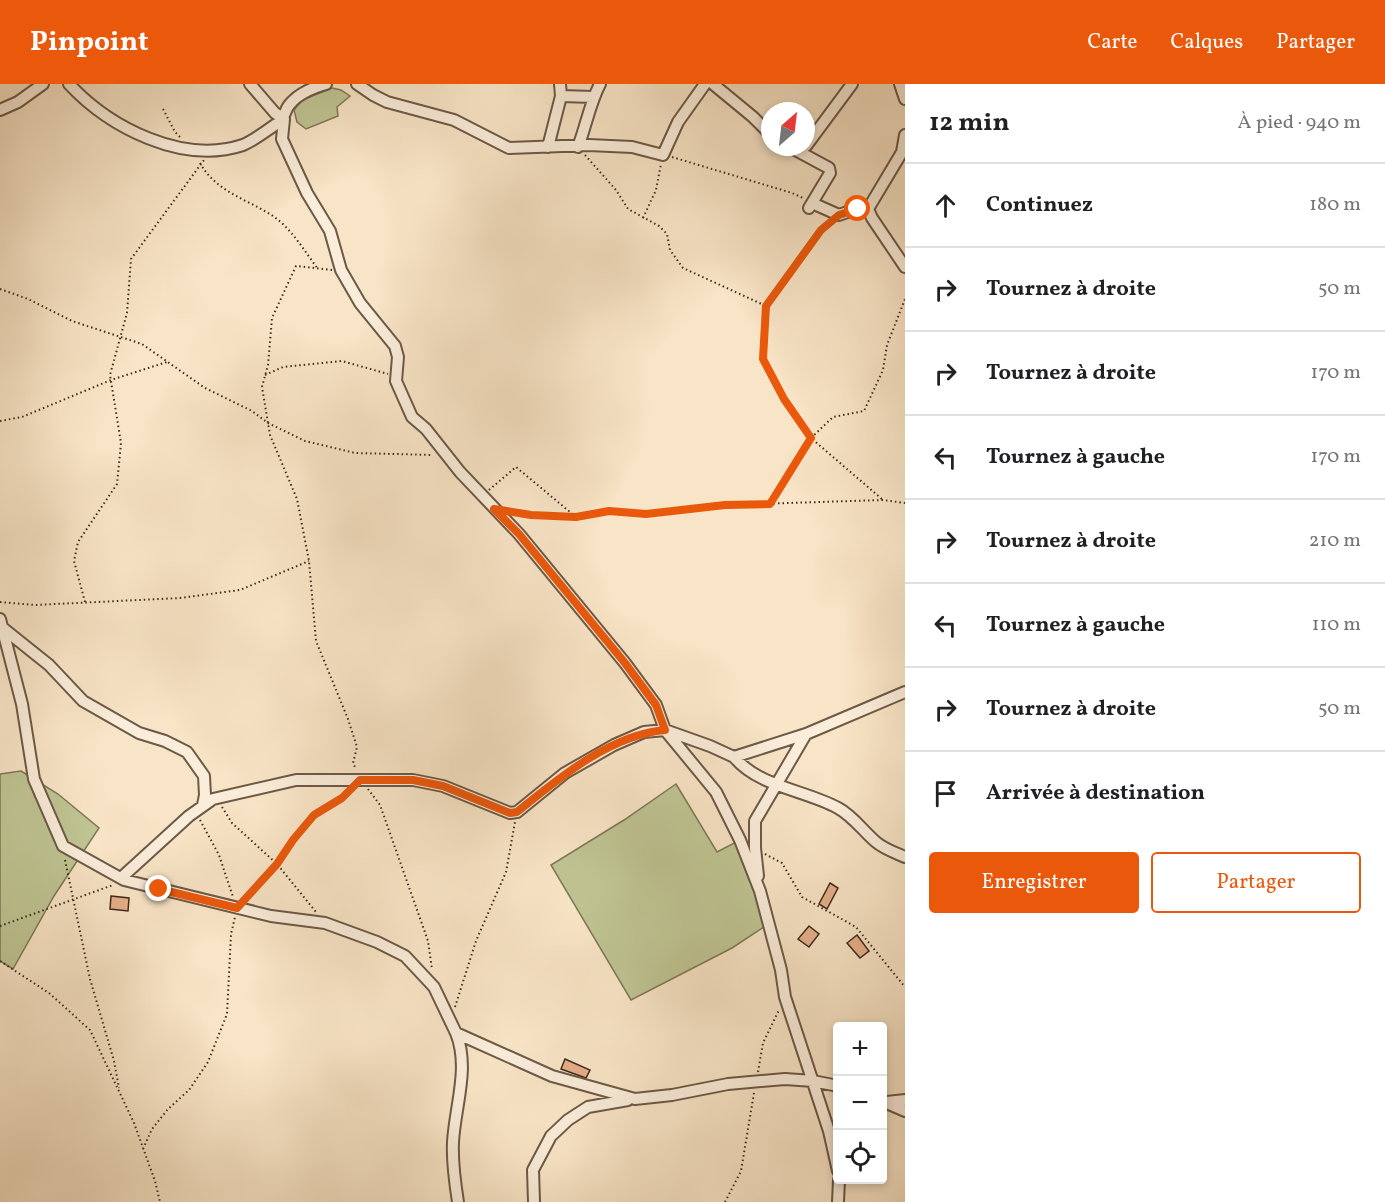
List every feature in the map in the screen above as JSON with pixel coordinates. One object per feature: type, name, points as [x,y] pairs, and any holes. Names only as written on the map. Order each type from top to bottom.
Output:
[{"type":"street","points":[[0,110],[18,102],[43,84]]},
{"type":"street","points":[[69,84],[92,107],[172,147],[213,151],[246,144],[284,119]]},
{"type":"street","points":[[250,84],[275,113],[284,119]]},
{"type":"street","points":[[326,84],[307,90],[289,105],[284,119],[282,139],[307,193],[330,231],[341,270],[360,303],[395,346],[398,357],[395,376],[412,417],[426,429],[445,455],[519,534],[625,663],[656,705],[665,730],[716,792],[740,840],[760,891],[781,969],[785,997],[829,1131],[833,1151]]},
{"type":"street","points":[[357,84],[387,102],[454,120],[508,148],[589,145],[632,147],[663,155],[678,122],[705,84]]},
{"type":"street","points":[[548,147],[561,96],[560,84]]},
{"type":"street","points":[[578,147],[589,117],[593,97],[600,84]]},
{"type":"street","points":[[713,84],[761,125]]},
{"type":"street","points":[[815,133],[852,84]]},
{"type":"street","points":[[900,84],[905,99]]},
{"type":"street","points":[[561,96],[593,97]]},
{"type":"street","points":[[868,209],[902,152],[905,135]]},
{"type":"street","points":[[814,156],[830,168],[830,173],[810,206],[839,215],[853,210],[868,209]]},
{"type":"street","points":[[868,209],[905,267]]},
{"type":"street","points":[[2,624],[49,665],[83,701],[139,733],[165,741],[187,752],[204,776],[203,806]]},
{"type":"street","points":[[2,624],[22,704],[34,779],[63,846],[121,878],[271,916],[325,923],[377,942],[405,956],[434,987],[460,1044],[462,1082],[453,1142],[458,1202]]},
{"type":"street","points":[[734,757],[806,734],[905,692]]},
{"type":"street","points":[[121,878],[216,797],[296,780],[413,780],[443,786],[510,813],[517,812],[565,773],[642,733],[665,730],[734,757],[743,767],[787,789],[841,809],[879,844],[905,857]]},
{"type":"street","points":[[760,891],[755,848],[755,821],[806,734]]},
{"type":"street","points":[[456,1033],[545,1073],[635,1099]]},
{"type":"street","points":[[534,1202],[533,1170],[551,1136],[568,1120],[588,1107],[607,1102],[785,1079],[833,1085]]},
{"type":"street","points":[[887,1101],[905,1100]]},
{"type":"street","points":[[887,1102],[905,1111]]},
{"type":"street","points":[[838,1202],[839,1184]]},
{"type":"path","points":[[163,109],[175,132],[192,150],[206,173],[231,195],[274,217],[289,230],[318,269]]},
{"type":"path","points":[[578,147],[616,190],[628,209],[659,226],[667,234],[670,250],[683,268],[766,306]]},
{"type":"path","points":[[85,602],[74,561],[78,542],[117,484],[121,443],[110,375],[127,313],[131,259],[201,163],[213,151]]},
{"type":"path","points":[[643,218],[656,190],[663,155],[781,189],[810,206]]},
{"type":"path","points":[[839,215],[821,230],[766,306],[763,359],[784,399],[811,438],[883,500]]},
{"type":"path","points":[[341,270],[296,267],[272,318],[268,365],[262,387],[270,435],[297,499],[309,561],[316,641],[357,747],[353,763],[360,780],[380,805],[428,941],[434,987]]},
{"type":"path","points":[[0,289],[28,299],[72,321],[142,345],[205,388],[305,441],[355,453],[408,456],[445,455]]},
{"type":"path","points":[[770,504],[811,438],[833,417],[864,411],[883,370],[887,345],[905,299]]},
{"type":"path","points":[[265,375],[283,367],[342,361],[395,376]]},
{"type":"path","points":[[0,421],[22,417],[111,380],[167,362]]},
{"type":"path","points":[[483,496],[516,467],[576,517]]},
{"type":"path","points":[[513,512],[576,517],[609,511],[646,514],[725,505],[883,500],[905,503]]},
{"type":"path","points":[[0,602],[35,605],[180,598],[240,590],[309,561]]},
{"type":"path","points":[[143,1149],[152,1129],[168,1109],[189,1090],[208,1062],[227,1014],[231,934],[237,908],[277,864],[314,815],[342,798],[360,780]]},
{"type":"path","points":[[216,797],[232,823],[277,864],[325,923]]},
{"type":"path","points":[[203,806],[200,821],[219,855],[237,908]]},
{"type":"path","points":[[450,1021],[476,941],[506,872],[517,812]]},
{"type":"path","points":[[63,846],[72,901],[90,979],[114,1060],[119,1092]]},
{"type":"path","points":[[755,848],[782,863],[802,897],[856,927],[905,987]]},
{"type":"path","points":[[0,926],[72,901],[117,883],[121,878]]},
{"type":"path","points":[[0,961],[49,993],[90,1030],[143,1149],[160,1202]]},
{"type":"path","points":[[725,1202],[741,1171],[764,1043],[785,997]]},
{"type":"green space","points":[[332,88],[341,90],[350,96],[337,107],[338,116],[306,129],[297,122],[294,110],[302,100]]},
{"type":"green space","points":[[21,771],[58,794],[99,828],[54,896],[13,969],[0,961],[0,774]]},
{"type":"green space","points":[[676,784],[717,852],[740,840],[770,923],[732,948],[631,1000],[551,865],[624,820]]},
{"type":"building","points":[[830,883],[838,888],[827,909],[819,904]]},
{"type":"building","points":[[111,896],[129,898],[128,911],[110,909]]},
{"type":"building","points":[[809,926],[819,934],[809,947],[798,939]]},
{"type":"building","points":[[857,935],[869,951],[860,958],[847,943]]},
{"type":"building","points":[[565,1059],[590,1070],[586,1078],[561,1069]]},
{"type":"route","points":[[159,889],[237,908],[277,864],[314,815],[342,798],[360,780],[382,778],[413,780],[443,786],[475,801],[510,813],[517,812],[565,773],[614,745],[646,731],[665,730],[656,705],[625,663],[519,534],[494,509],[531,515],[576,517],[609,511],[646,514],[725,505],[770,504],[811,438],[784,399],[763,359],[766,306],[821,230],[839,215],[858,209]]}]
